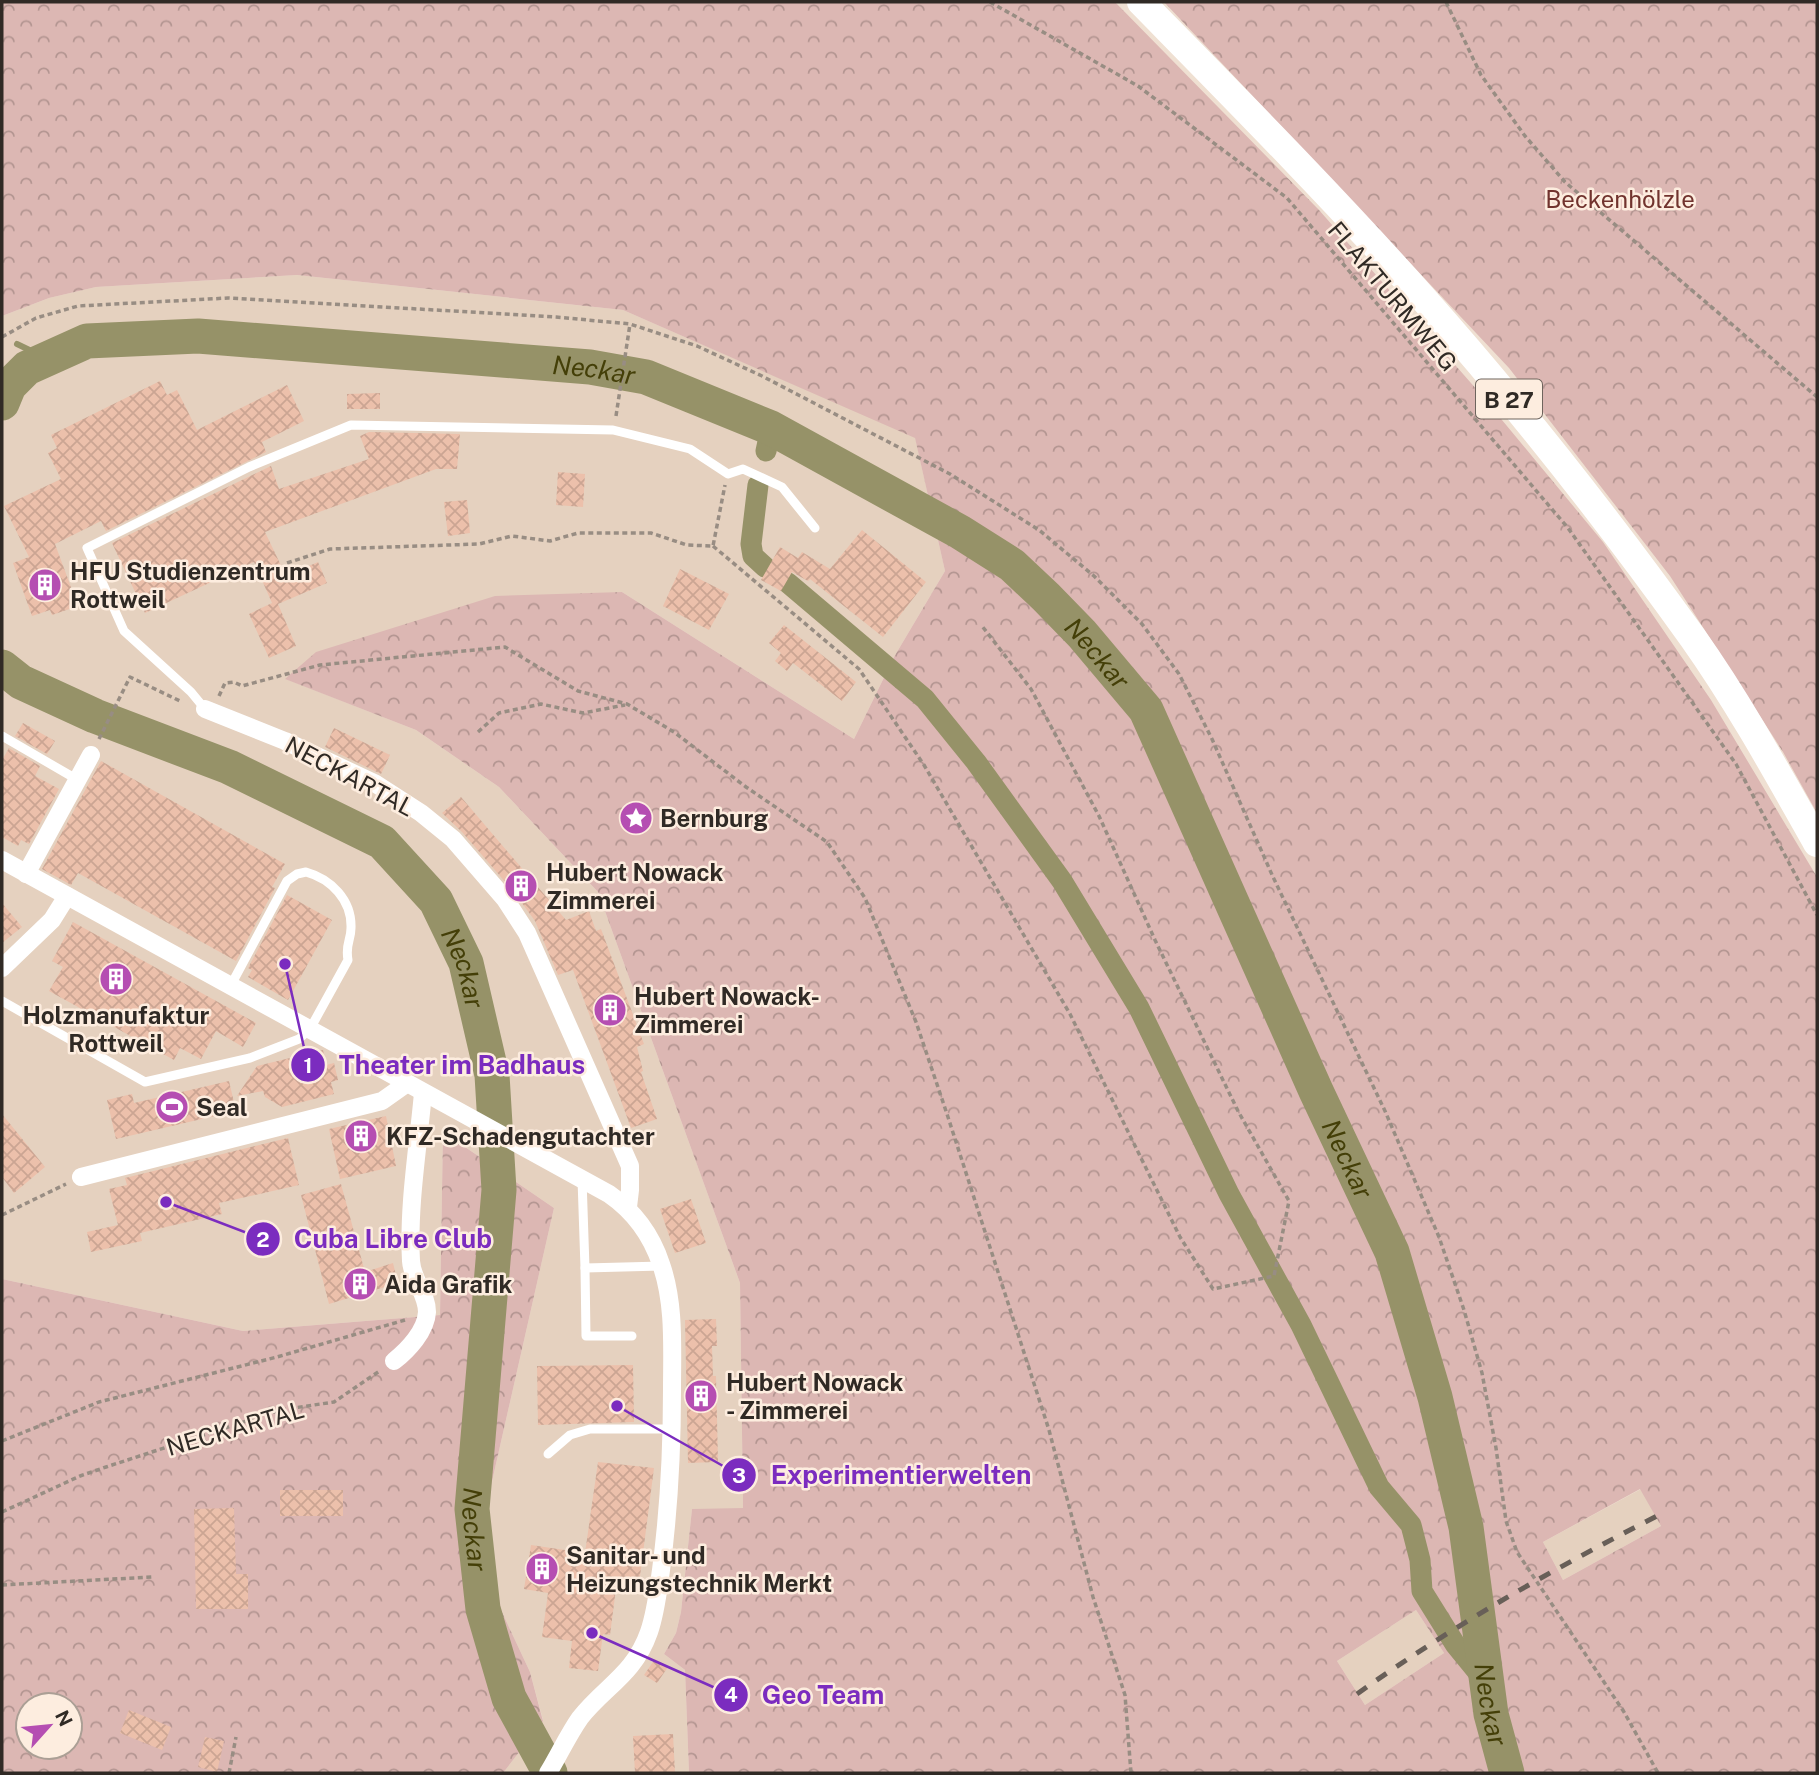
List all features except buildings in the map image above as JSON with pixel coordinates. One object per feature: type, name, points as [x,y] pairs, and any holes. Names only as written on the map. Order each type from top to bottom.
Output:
[{"type":"main road","name":"B 27","points":[[1141,2],[1412,286],[1484,368],[1603,517],[1695,640],[1817,843]]},
{"type":"street","name":"NECKARTAL","points":[[210,710],[285,741],[399,798],[453,839],[505,899],[527,933],[630,1166],[628,1207]]},
{"type":"street","points":[[26,874],[91,755]]},
{"type":"street","points":[[2,860],[582,1179],[628,1207],[644,1227],[662,1266],[669,1301],[673,1345],[667,1530],[655,1608],[649,1633],[625,1675],[580,1718],[548,1773]]},
{"type":"street","points":[[2,968],[52,920],[67,896]]},
{"type":"street","points":[[80,1177],[382,1101],[406,1084]]},
{"type":"street","points":[[394,1361],[406,1351],[427,1314],[425,1298],[411,1272],[410,1242],[423,1093]]},
{"type":"lane","points":[[210,710],[124,631],[87,548],[249,467],[351,425],[613,430],[690,449],[728,474],[743,469],[782,487],[815,527]]},
{"type":"lane","points":[[2,736],[78,780]]},
{"type":"lane","points":[[2,1001],[145,1082],[250,1058],[299,1039],[310,1030],[348,960],[345,947],[351,931],[350,917],[338,891],[329,883],[306,872],[297,874],[288,881],[231,985]]},
{"type":"lane","points":[[582,1179],[586,1336],[632,1336]]},
{"type":"lane","points":[[585,1268],[662,1266]]},
{"type":"lane","points":[[548,1454],[570,1435],[590,1429],[672,1429]]},
{"type":"path","name":"FLAKTURMWEG","points":[[989,2],[1138,86],[1287,198],[1568,528],[1737,764],[1817,915]]},
{"type":"path","points":[[1446,2],[1481,75],[1525,136],[1565,182],[1817,397]]},
{"type":"path","points":[[2,337],[36,318],[78,306],[228,298],[556,317],[629,324],[697,346],[762,376],[950,474],[1039,530],[1094,576],[1142,624],[1179,674],[1212,738],[1273,877],[1385,1111],[1438,1237],[1464,1310],[1482,1373],[1506,1521],[1517,1552],[1623,1712],[1658,1773]]},
{"type":"path","points":[[617,405],[629,324]]},
{"type":"path","points":[[713,546],[728,474]]},
{"type":"path","points":[[287,563],[330,549],[479,544],[512,536],[550,541],[578,533],[651,533],[687,545],[713,546],[859,670],[917,754],[1070,1014],[1180,1237],[1213,1289],[1274,1276],[1289,1201],[1238,1111],[1087,793],[1031,689],[982,626]]},
{"type":"path","points":[[91,755],[130,677],[171,699],[210,710],[225,683],[234,682],[242,686],[320,664],[505,647],[578,691],[627,704],[674,732],[746,787],[827,842],[865,898],[916,1022],[1049,1430],[1093,1597],[1125,1695],[1131,1773]]},
{"type":"path","points":[[478,732],[499,713],[541,704],[583,713],[627,704]]},
{"type":"path","points":[[2,1215],[80,1177]]},
{"type":"path","points":[[2,1441],[99,1402],[277,1357],[427,1314]]},
{"type":"path","name":"NECKARTAL","points":[[2,1512],[106,1467],[280,1410],[334,1402],[394,1361]]},
{"type":"path","points":[[2,1585],[152,1577]]},
{"type":"path","points":[[229,1773],[236,1737]]},
{"type":"shaded area","points":[[297,275],[623,310],[915,437],[945,571],[894,657],[854,739],[622,592],[286,679],[416,730],[499,787],[598,892],[740,1283],[743,1509],[692,1509],[681,1612],[676,1633],[664,1654],[685,1670],[689,1773],[503,1773],[543,1720],[530,1672],[501,1610],[486,1508],[554,1208],[443,1130],[440,1315],[243,1331],[2,1279],[2,316],[49,298],[96,287]]},
{"type":"shaded area","points":[[1641,1489],[1661,1526],[1563,1580],[1543,1542]]},
{"type":"shaded area","points":[[1416,1610],[1444,1653],[1365,1705],[1337,1661]]},
{"type":"green space","points":[[2,2],[1115,2],[1319,210],[1478,391],[1603,542],[1711,700],[1817,877],[1817,1773],[689,1773],[685,1670],[664,1654],[676,1633],[681,1612],[692,1509],[743,1508],[740,1283],[598,892],[499,787],[416,730],[285,679],[316,652],[495,596],[622,592],[854,739],[894,657],[945,571],[915,438],[623,310],[297,275],[96,287],[49,298],[2,316]],"holes":[[[1640,1489],[1661,1526],[1563,1580],[1543,1542]],[[1416,1610],[1444,1653],[1365,1705],[1337,1661]]]},
{"type":"green space","name":"Beckenhölzle","points":[[1164,2],[1817,2],[1817,813],[1783,752],[1670,576],[1509,368]]},
{"type":"green space","points":[[443,1129],[449,1136],[554,1208],[486,1508],[501,1610],[530,1672],[543,1721],[503,1773],[2,1773],[2,1279],[243,1331],[440,1315]]},
{"type":"waterway","name":"Neckar","points":[[2,403],[9,386],[27,368],[87,341],[198,336],[590,367],[646,377],[771,428],[960,532],[1012,565],[1082,634],[1146,710],[1316,1091],[1392,1252],[1435,1397],[1466,1527],[1491,1714],[1507,1773]]},
{"type":"waterway","points":[[17,344],[46,358]]},
{"type":"waterway","points":[[766,451],[771,428]]},
{"type":"waterway","points":[[758,485],[751,544],[753,556],[765,567]]},
{"type":"waterway","points":[[788,583],[925,699],[976,762],[1062,881],[1139,1008],[1229,1194],[1301,1325],[1379,1487],[1411,1525],[1420,1560],[1422,1591],[1455,1644],[1486,1682]]},
{"type":"waterway","name":"Neckar","points":[[2,667],[21,682],[95,716],[229,767],[382,842],[436,901],[466,963],[492,1075],[499,1190],[472,1509],[483,1609],[509,1698],[550,1773]]},
{"type":"railway","points":[[1357,1694],[1505,1599],[1659,1515]]},
{"type":"place","name":"HFU Studienzentrum Rottweil","points":[[45,585]]},
{"type":"place","name":"Bernburg","points":[[636,818]]},
{"type":"place","name":"Hubert Nowack Zimmerei","points":[[521,886]]},
{"type":"place","name":"Theater im Badhaus","points":[[285,964]]},
{"type":"place","name":"Holzmanufaktur Rottweil","points":[[116,979]]},
{"type":"place","name":"Hubert Nowack- Zimmerei","points":[[610,1010]]},
{"type":"place","name":"Seal","points":[[172,1107]]},
{"type":"place","name":"KFZ-Schadengutachter","points":[[361,1136]]},
{"type":"place","name":"Cuba Libre Club","points":[[166,1202]]},
{"type":"place","name":"Aida Grafik","points":[[360,1284]]},
{"type":"place","name":"Hubert Nowack - Zimmerei","points":[[701,1396]]},
{"type":"place","name":"Experimentierwelten","points":[[617,1406]]},
{"type":"place","name":"Sanitar- und Heizungstechnik Merkt","points":[[542,1569]]},
{"type":"place","name":"Geo Team","points":[[592,1633]]}]
